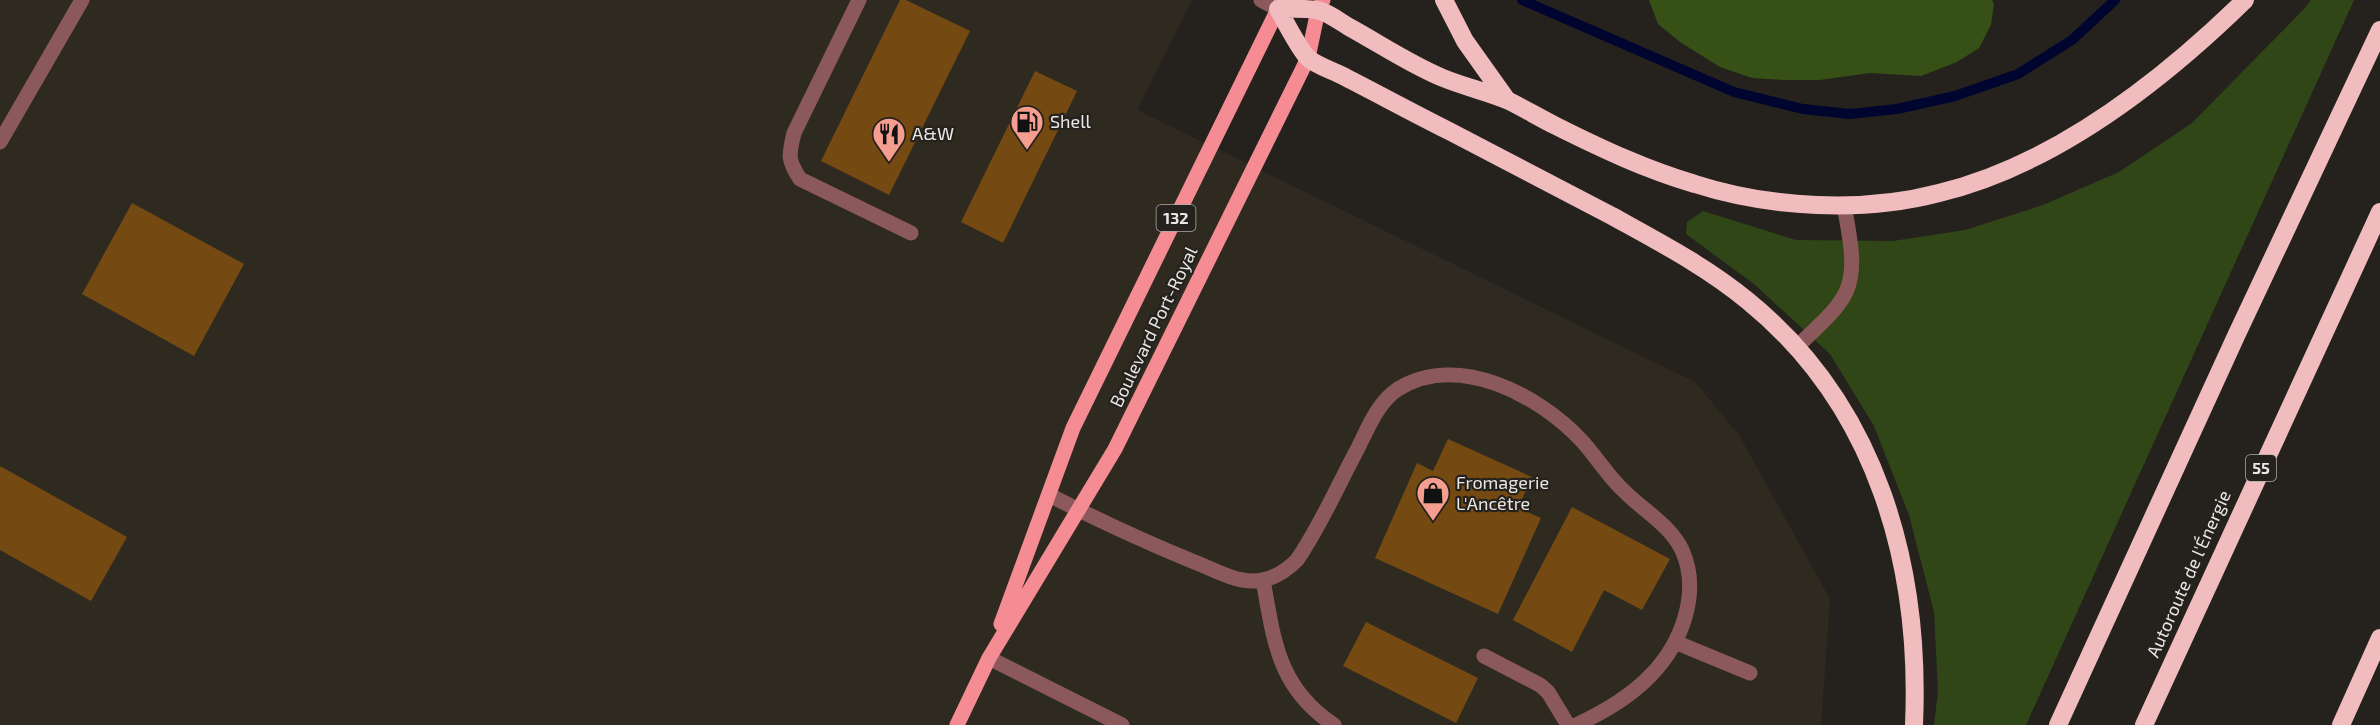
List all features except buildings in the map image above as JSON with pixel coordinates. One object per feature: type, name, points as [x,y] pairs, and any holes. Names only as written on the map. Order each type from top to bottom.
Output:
[{"type":"highway","points":[[1444,0],[1465,40],[1507,100]]},
{"type":"highway","points":[[1914,725],[1915,662],[1912,624],[1906,576],[1892,522],[1873,468],[1848,418],[1797,347],[1749,302],[1683,256],[1593,206],[1308,58],[1280,5],[1321,5],[1441,77],[1507,100],[1612,153],[1698,185],[1779,201],[1844,205],[1884,202],[1940,193],[1988,177],[2046,150],[2080,131],[2152,83],[2218,26],[2244,0]]},
{"type":"highway","points":[[2058,725],[2380,30]]},
{"type":"highway","name":"Autoroute de l'Énergie","points":[[2144,725],[2380,212]]},
{"type":"highway","points":[[2341,725],[2380,638]]},
{"type":"main road","name":"Boulevard Port-Royal","points":[[989,658],[1073,428],[1280,5]]},
{"type":"main road","name":"Boulevard Port-Royal","points":[[957,725],[989,658],[1115,449],[1308,58],[1321,5]]},
{"type":"street","points":[[0,142],[82,0]]},
{"type":"street","points":[[859,0],[794,133],[789,154],[800,179],[911,233]]},
{"type":"street","points":[[1261,0],[1280,5]]},
{"type":"street","points":[[1797,347],[1840,302],[1849,284],[1850,254],[1844,205]]},
{"type":"street","points":[[1048,495],[1127,534],[1222,573],[1242,580],[1263,580],[1282,573],[1297,560],[1370,425],[1389,397],[1407,384],[1443,376],[1472,378],[1505,386],[1551,413],[1581,440],[1624,492],[1675,538],[1686,561],[1690,591],[1683,624],[1675,642],[1651,676],[1612,705],[1576,725]]},
{"type":"street","points":[[1263,580],[1278,654],[1287,676],[1311,708],[1334,725]]},
{"type":"street","points":[[1675,642],[1750,673]]},
{"type":"street","points":[[1485,656],[1540,685],[1548,692],[1568,725]]},
{"type":"street","points":[[989,658],[1122,725]]},
{"type":"shaded area","points":[[0,0],[1192,0],[1137,110],[1695,382],[1739,435],[1830,599],[1821,725],[0,725]]},
{"type":"green space","points":[[1649,0],[1992,0],[1994,4],[1991,25],[1979,48],[1957,62],[1921,76],[1870,73],[1820,80],[1784,80],[1752,78],[1720,67],[1680,42],[1658,24]]},
{"type":"green space","points":[[2311,0],[2354,0],[2026,725],[1934,725],[1938,691],[1934,612],[1909,515],[1874,426],[1830,354],[1754,284],[1686,234],[1687,222],[1703,211],[1796,240],[1893,241],[1965,230],[2043,205],[2119,172],[2192,123]]},
{"type":"waterway","points":[[1522,0],[1734,92],[1803,109],[1850,114],[1897,109],[1955,96],[2018,74],[2072,40],[2115,0]]},
{"type":"place","name":"Shell","points":[[1027,151]]},
{"type":"place","name":"A&W","points":[[889,163]]},
{"type":"place","name":"Fromagerie L'Ancêtre","points":[[1433,522]]}]
